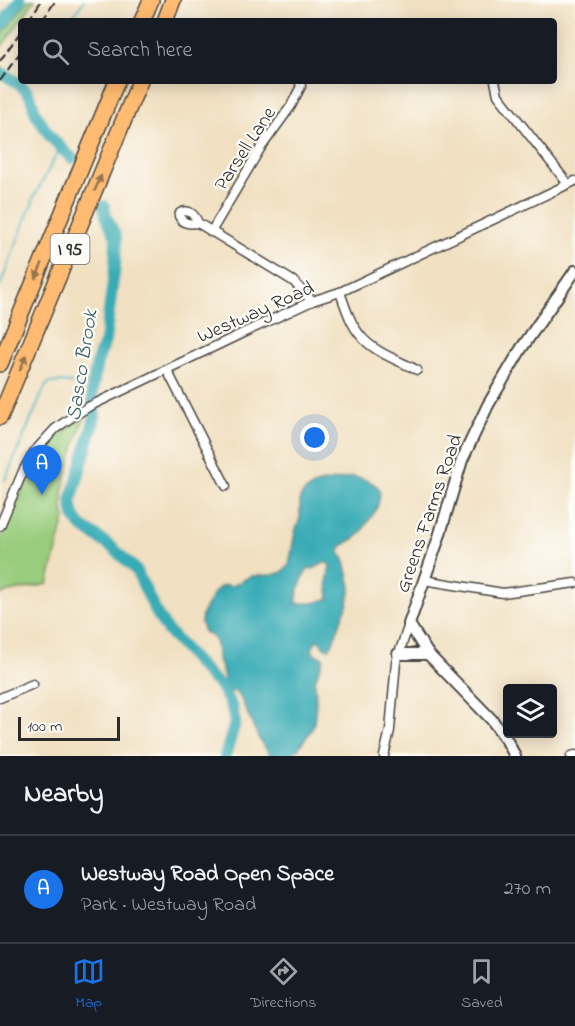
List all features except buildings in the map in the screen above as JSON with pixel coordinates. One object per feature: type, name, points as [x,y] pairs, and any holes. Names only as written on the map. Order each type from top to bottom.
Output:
[{"type":"highway","points":[[143,18],[151,0]]},
{"type":"highway","points":[[166,18],[173,0]]},
{"type":"highway","name":"I 95","points":[[0,363],[116,84]]},
{"type":"highway","name":"I 95","points":[[0,417],[139,84]]},
{"type":"street","name":"Parsell Lane","points":[[211,232],[260,148],[291,106],[300,84]]},
{"type":"street","points":[[496,84],[498,95],[571,183]]},
{"type":"street","name":"Westway Road","points":[[0,526],[23,471],[34,452],[56,429],[88,407],[312,301],[340,292],[571,183]]},
{"type":"street","points":[[198,223],[293,281],[312,301]]},
{"type":"street","name":"Greens Farms Road","points":[[384,756],[390,730],[394,674],[398,654],[442,527],[462,460],[488,405],[521,349],[574,273]]},
{"type":"street","points":[[340,292],[352,323],[360,336],[374,348],[417,370]]},
{"type":"street","points":[[167,370],[226,486]]},
{"type":"street","points":[[424,580],[503,593],[575,583]]},
{"type":"street","points":[[409,624],[428,654],[492,720],[515,756]]},
{"type":"street","points":[[398,654],[428,654]]},
{"type":"street","points":[[0,698],[33,684]]},
{"type":"street","points":[[571,756],[575,754]]},
{"type":"green space","points":[[28,0],[35,0],[22,18],[18,18],[18,24],[0,49],[0,38]]},
{"type":"green space","points":[[84,417],[65,483],[63,508],[65,518],[48,584],[0,594],[0,540],[42,448]]},
{"type":"water","points":[[353,477],[360,478],[379,488],[380,498],[362,532],[340,549],[351,587],[348,603],[332,645],[329,649],[324,647],[317,639],[312,649],[314,654],[324,658],[315,680],[314,724],[298,749],[289,756],[271,756],[259,739],[240,697],[234,691],[230,692],[223,682],[216,644],[212,637],[204,632],[201,623],[202,614],[220,587],[232,586],[251,576],[273,575],[282,572],[289,565],[300,518],[300,498],[305,491],[319,483]],"holes":[[[328,563],[330,566],[327,582],[328,599],[313,603],[296,603],[300,585],[309,568],[313,569]]]},
{"type":"waterway","name":"Sasco Brook","points":[[0,27],[20,0]]},
{"type":"waterway","points":[[73,18],[84,0]]},
{"type":"waterway","name":"Sasco Brook","points":[[0,72],[18,84]]},
{"type":"waterway","name":"Sasco Brook","points":[[19,84],[31,98],[43,126],[72,158]]},
{"type":"waterway","name":"Sasco Brook","points":[[23,89],[24,84]]},
{"type":"waterway","points":[[0,286],[33,199],[60,148]]},
{"type":"waterway","name":"Sasco Brook","points":[[104,206],[116,237],[115,266],[105,341],[97,362],[92,392],[95,417],[71,501],[74,516],[80,525],[113,548],[136,570],[167,630],[220,685],[232,707],[235,723],[225,756]]},
{"type":"waterway","points":[[5,480],[45,387],[49,383],[60,382],[93,385]]},
{"type":"railway","points":[[30,18],[42,0]]},
{"type":"railway","points":[[44,18],[56,0]]},
{"type":"railway","points":[[0,61],[18,35]]},
{"type":"railway","points":[[0,81],[18,55]]},
{"type":"place","name":"Westway Road Open Space","points":[[42,495]]}]
